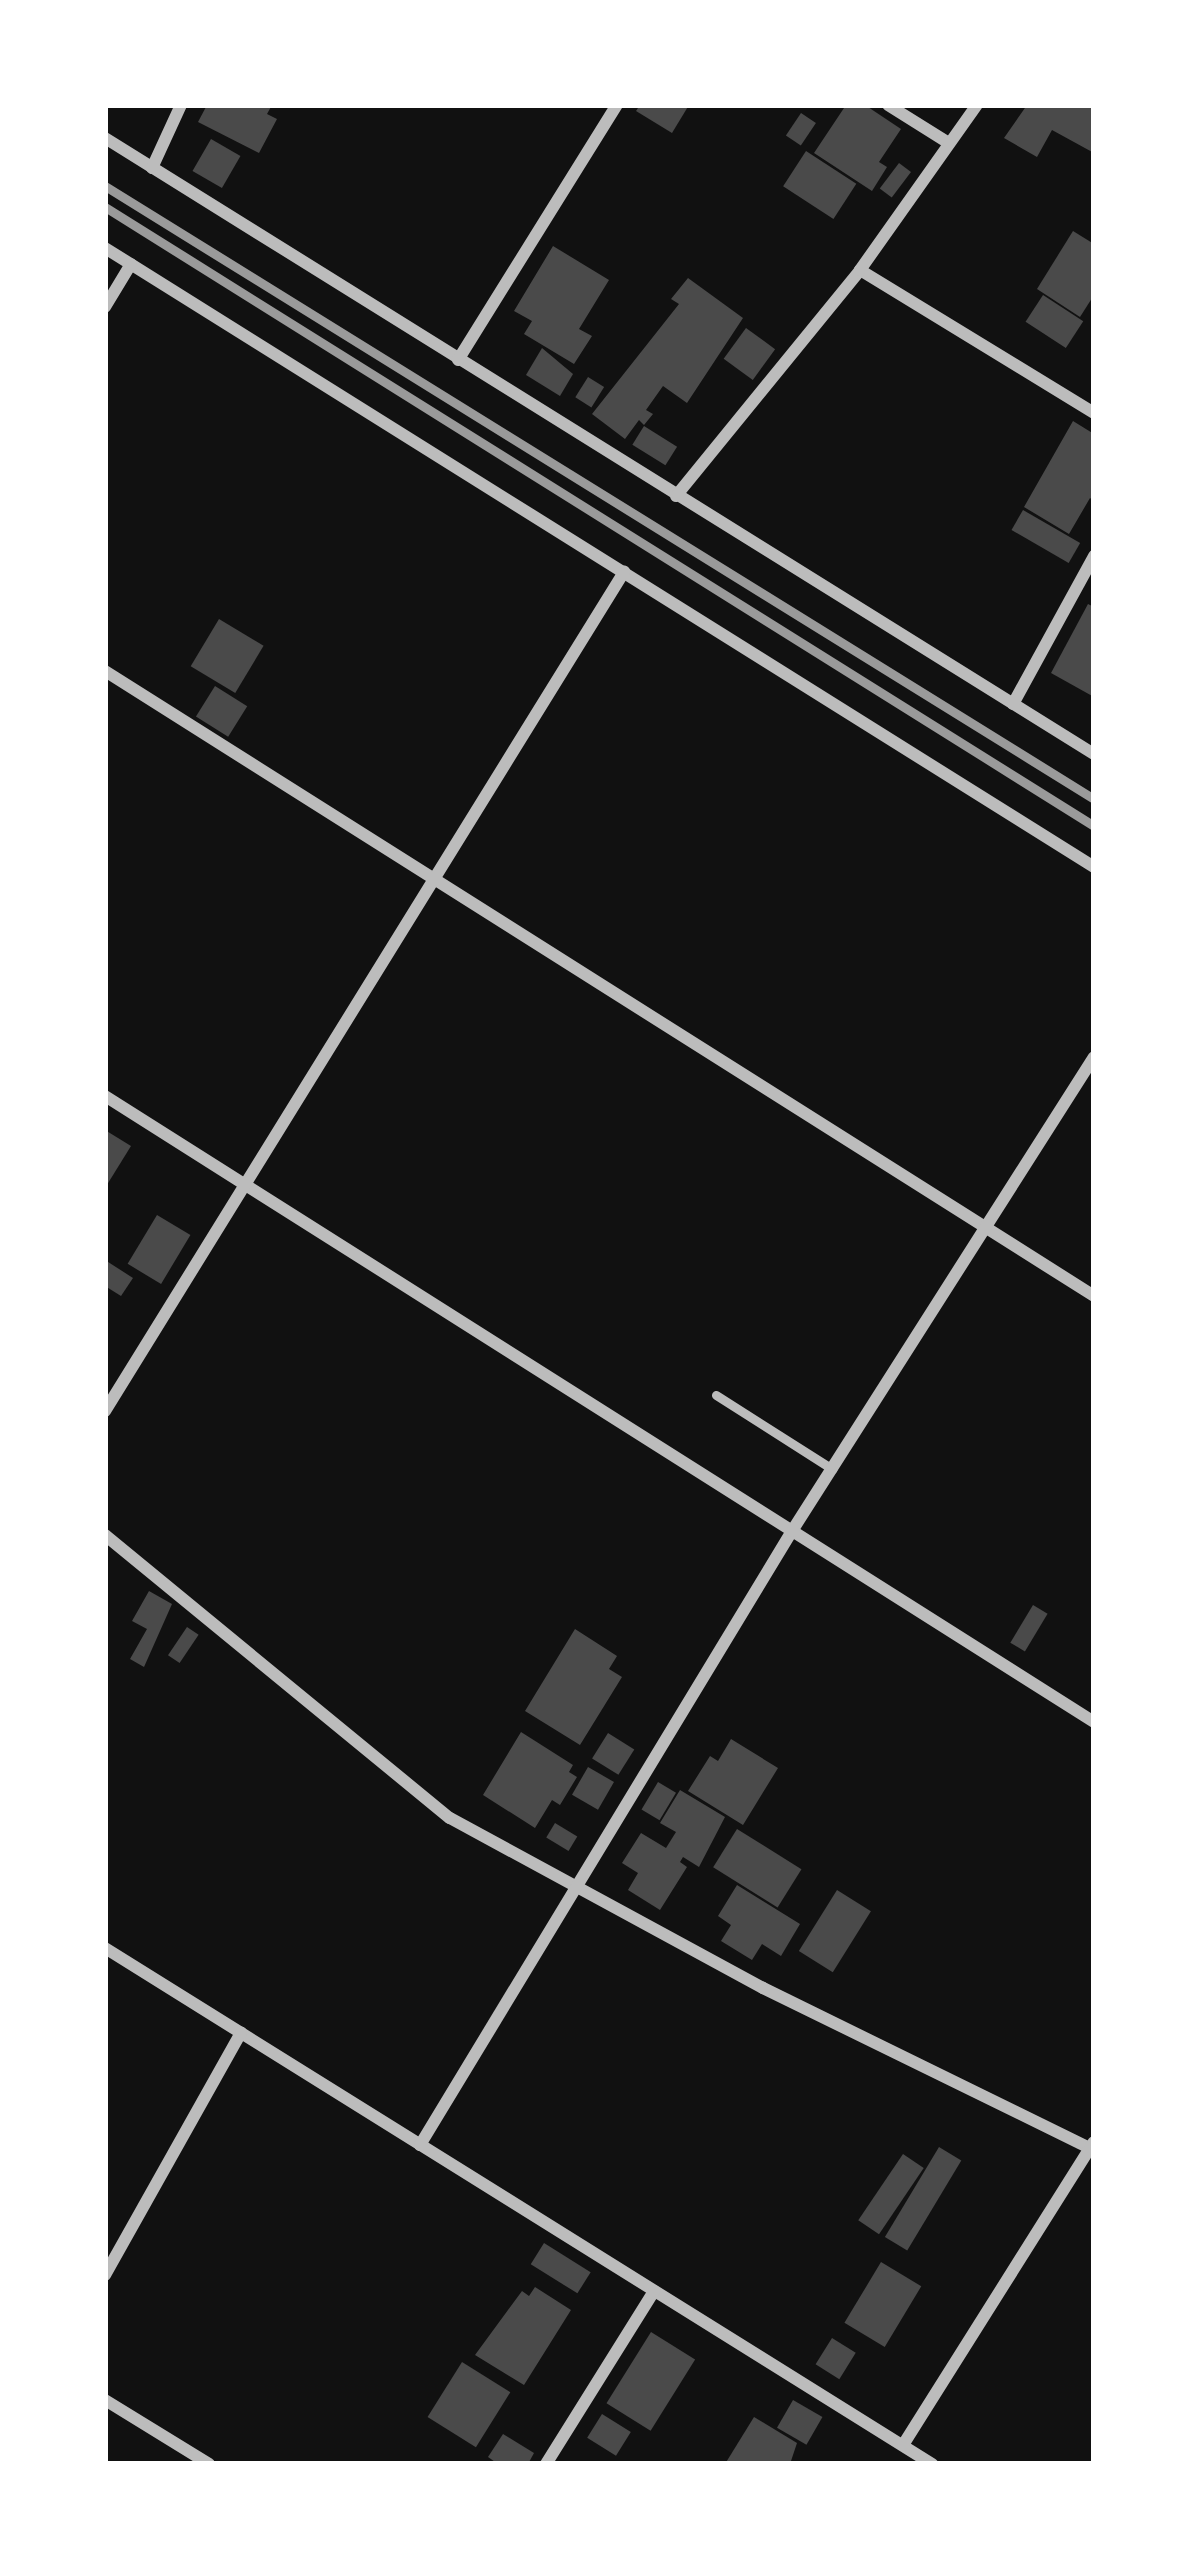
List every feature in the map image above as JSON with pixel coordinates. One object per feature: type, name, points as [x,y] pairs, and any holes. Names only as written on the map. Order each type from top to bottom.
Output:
[{"type":"street","points":[[152,168],[181,105]]},
{"type":"street","points":[[458,360],[617,105]]},
{"type":"street","points":[[888,105],[947,142]]},
{"type":"street","points":[[676,496],[860,270],[976,105]]},
{"type":"street","points":[[105,138],[1094,754]]},
{"type":"street","points":[[105,248],[1094,867]]},
{"type":"street","points":[[105,307],[131,264]]},
{"type":"street","points":[[860,270],[1094,413]]},
{"type":"street","points":[[1013,704],[1094,556]]},
{"type":"street","points":[[105,1411],[624,572]]},
{"type":"street","points":[[105,671],[1094,1296]]},
{"type":"street","points":[[420,2145],[792,1531],[1094,1057]]},
{"type":"street","points":[[105,1096],[1094,1722]]},
{"type":"street","points":[[105,1535],[450,1818],[578,1883],[763,1988],[1093,2146],[903,2445]]},
{"type":"street","points":[[105,1948],[932,2464]]},
{"type":"street","points":[[105,2275],[241,2033]]},
{"type":"street","points":[[550,2462],[654,2290]]},
{"type":"street","points":[[105,2400],[209,2464]]},
{"type":"lane","points":[[716,1395],[832,1468]]},
{"type":"building","points":[[207,105],[272,105],[267,114],[277,119],[259,153],[198,122]]},
{"type":"building","points":[[640,105],[689,105],[672,133],[636,111]]},
{"type":"building","points":[[846,105],[865,105],[901,129],[879,162],[887,167],[872,191],[814,153]]},
{"type":"building","points":[[1027,105],[1094,105],[1094,153],[1052,130],[1037,157],[1004,138]]},
{"type":"building","points":[[801,113],[816,123],[801,145],[786,135]]},
{"type":"building","points":[[211,139],[240,156],[222,188],[192,171]]},
{"type":"building","points":[[806,151],[856,184],[833,219],[783,186]]},
{"type":"building","points":[[899,163],[911,172],[892,198],[880,189]]},
{"type":"building","points":[[1073,231],[1094,244],[1094,295],[1080,317],[1037,289]]},
{"type":"building","points":[[553,246],[609,280],[579,329],[592,336],[574,364],[524,334],[532,321],[514,311]]},
{"type":"building","points":[[688,278],[743,318],[687,403],[663,386],[646,410],[653,414],[644,425],[639,420],[625,439],[592,414],[679,304],[671,299]]},
{"type":"building","points":[[1043,295],[1083,321],[1066,348],[1026,322]]},
{"type":"building","points":[[746,328],[775,349],[753,380],[724,359]]},
{"type":"building","points":[[542,348],[573,374],[560,396],[526,375]]},
{"type":"building","points":[[588,377],[604,387],[591,407],[575,397]]},
{"type":"building","points":[[1073,421],[1094,434],[1094,501],[1090,498],[1069,534],[1024,507]]},
{"type":"building","points":[[644,426],[677,447],[665,465],[632,445]]},
{"type":"building","points":[[1023,510],[1080,543],[1069,563],[1012,530]]},
{"type":"building","points":[[1088,604],[1094,607],[1094,697],[1051,673]]},
{"type":"building","points":[[219,619],[264,646],[235,693],[191,666]]},
{"type":"building","points":[[215,686],[247,706],[228,737],[196,717]]},
{"type":"building","points":[[105,1130],[131,1146],[105,1188]]},
{"type":"building","points":[[157,1215],[190,1235],[161,1284],[128,1264]]},
{"type":"building","points":[[105,1260],[133,1278],[121,1296],[105,1286]]},
{"type":"building","points":[[149,1591],[172,1604],[144,1667],[130,1659],[147,1629],[132,1621]]},
{"type":"building","points":[[1033,1605],[1048,1614],[1025,1651],[1010,1643]]},
{"type":"building","points":[[187,1627],[199,1635],[180,1663],[168,1655]]},
{"type":"building","points":[[575,1629],[617,1656],[609,1669],[622,1677],[580,1745],[525,1711]]},
{"type":"building","points":[[521,1732],[573,1765],[569,1772],[577,1777],[560,1805],[552,1800],[535,1828],[483,1795]]},
{"type":"building","points":[[608,1733],[634,1749],[618,1775],[592,1758]]},
{"type":"building","points":[[731,1739],[778,1768],[743,1825],[688,1791],[710,1756],[718,1761]]},
{"type":"building","points":[[588,1767],[614,1782],[598,1810],[572,1795]]},
{"type":"building","points":[[658,1782],[676,1793],[660,1820],[642,1809]]},
{"type":"building","points":[[680,1790],[725,1817],[699,1867],[683,1857],[680,1862],[687,1867],[660,1910],[628,1890],[638,1873],[622,1863],[641,1833],[666,1848],[676,1832],[660,1823]]},
{"type":"building","points":[[555,1823],[577,1836],[569,1851],[546,1838]]},
{"type":"building","points":[[737,1829],[801,1869],[778,1907],[713,1867]]},
{"type":"building","points":[[737,1885],[800,1924],[781,1956],[762,1944],[752,1960],[721,1941],[731,1925],[718,1916]]},
{"type":"building","points":[[837,1890],[871,1911],[833,1972],[799,1951]]},
{"type":"building","points":[[939,2147],[961,2160],[907,2250],[885,2237]]},
{"type":"building","points":[[903,2154],[924,2168],[879,2234],[858,2220]]},
{"type":"building","points":[[544,2243],[591,2272],[577,2293],[531,2264]]},
{"type":"building","points":[[881,2262],[921,2286],[885,2347],[844,2323]]},
{"type":"building","points":[[535,2287],[571,2310],[524,2385],[475,2355],[522,2291],[529,2296]]},
{"type":"building","points":[[651,2332],[695,2360],[651,2431],[606,2403]]},
{"type":"building","points":[[832,2338],[856,2353],[839,2379],[816,2364]]},
{"type":"building","points":[[462,2362],[510,2392],[476,2447],[428,2417]]},
{"type":"building","points":[[793,2400],[822,2417],[806,2445],[777,2428]]},
{"type":"building","points":[[602,2414],[631,2432],[616,2456],[587,2438]]},
{"type":"building","points":[[754,2417],[797,2443],[790,2464],[725,2464]]},
{"type":"building","points":[[503,2434],[534,2453],[528,2464],[498,2464],[488,2457]]},
{"type":"railway","points":[[105,186],[1094,799]]},
{"type":"railway","points":[[105,207],[1094,826]]}]
